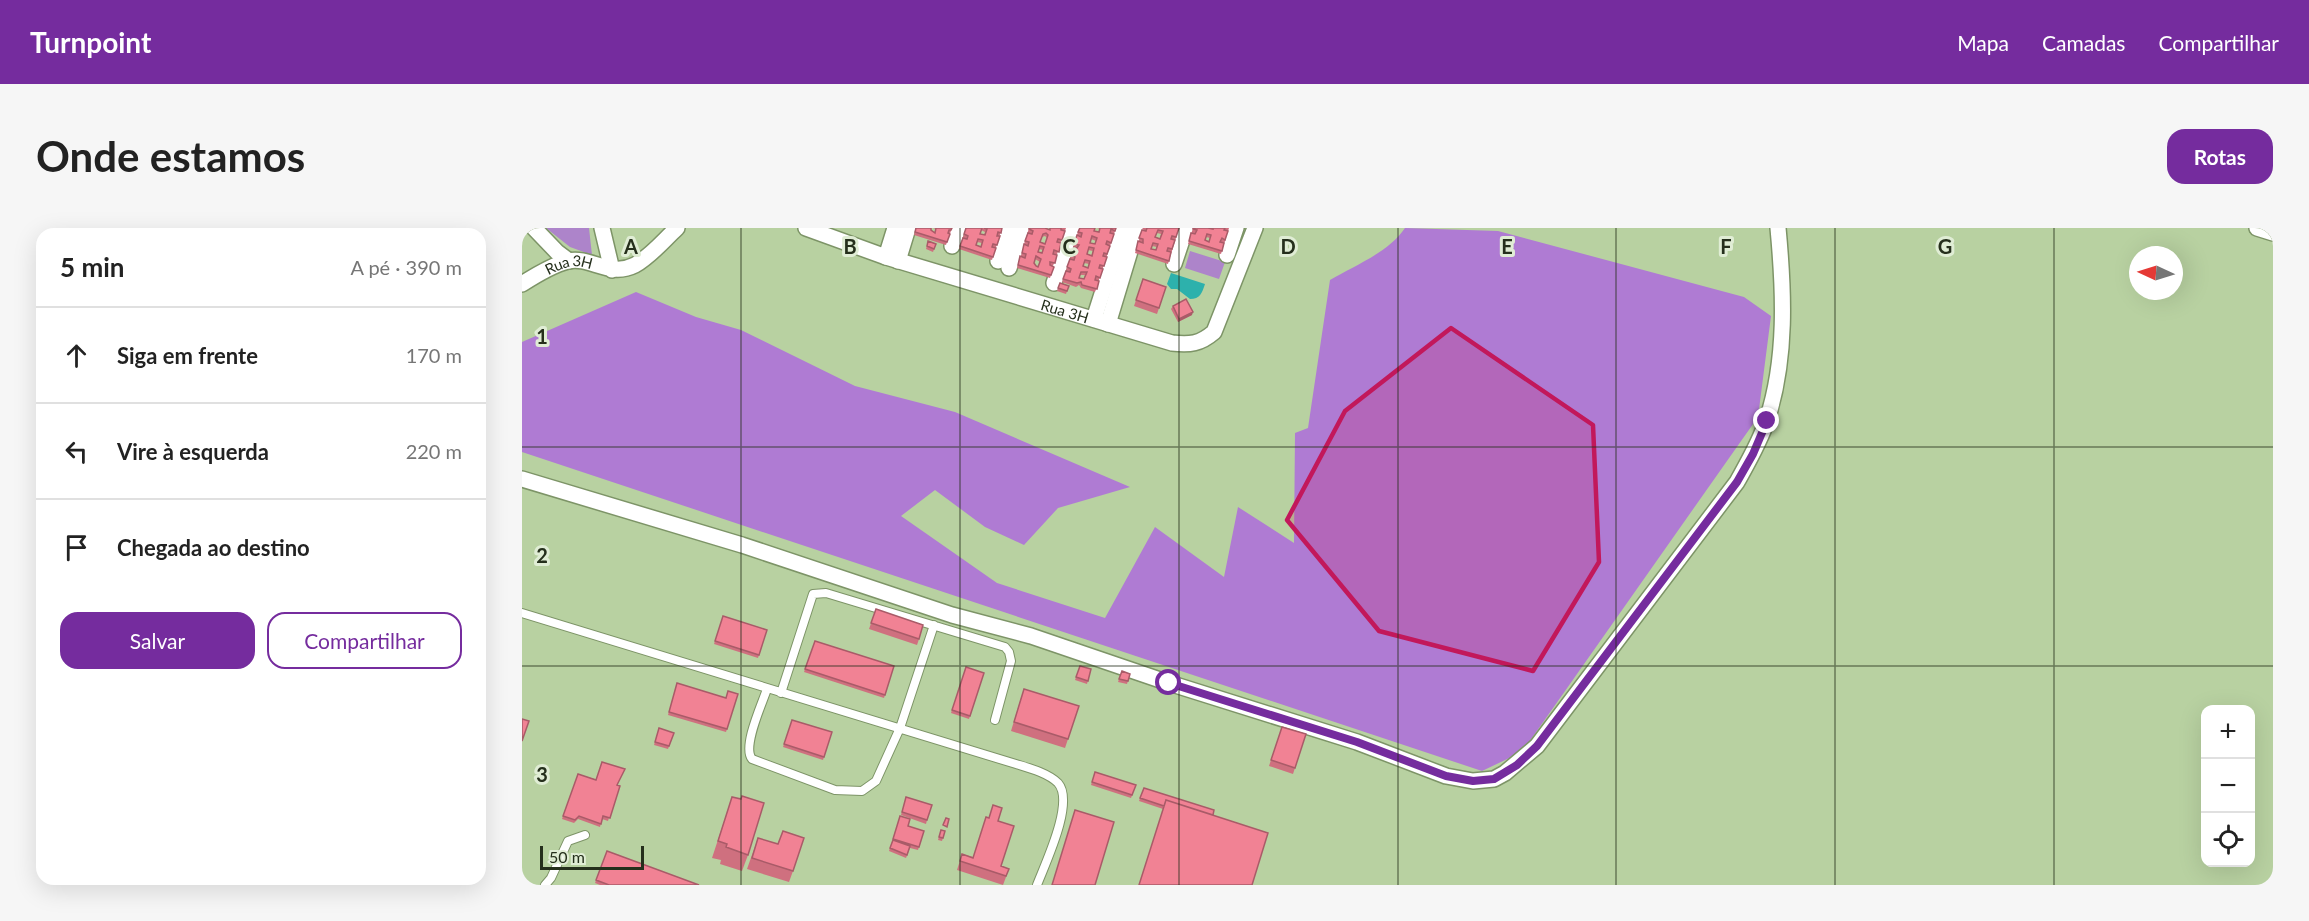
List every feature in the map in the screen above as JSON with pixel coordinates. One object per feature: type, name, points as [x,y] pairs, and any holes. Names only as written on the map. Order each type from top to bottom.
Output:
[{"type":"street","points":[[534,228],[569,261]]},
{"type":"street","points":[[602,228],[612,270]]},
{"type":"street","name":"Rua 3H","points":[[522,284],[539,273],[569,261],[612,270],[629,267],[641,261],[677,228]]},
{"type":"street","name":"Rua 3H","points":[[806,228],[892,259],[1172,343],[1196,344],[1214,332],[1255,228]]},
{"type":"street","points":[[892,259],[895,228]]},
{"type":"street","points":[[892,259],[908,228]]},
{"type":"street","points":[[952,246],[958,228]]},
{"type":"street","points":[[1009,228],[1004,265],[1023,228]]},
{"type":"street","points":[[1054,283],[1072,228]]},
{"type":"street","points":[[1101,321],[1123,228]]},
{"type":"street","points":[[1101,321],[1137,228]]},
{"type":"street","points":[[1174,264],[1186,228]]},
{"type":"street","points":[[1227,255],[1236,228]]},
{"type":"street","points":[[522,479],[742,545],[952,615],[1031,636],[1169,683],[1357,742],[1446,776],[1473,781],[1494,779],[1526,757],[1550,730],[1737,482],[1753,454],[1771,404],[1782,337],[1782,277],[1778,228]]},
{"type":"street","points":[[2257,228],[2273,232]]},
{"type":"lane","points":[[781,693],[813,594],[826,593],[1005,647],[1011,661],[995,720]]},
{"type":"lane","points":[[522,613],[1035,770],[1058,784],[1063,792],[1064,807],[1037,885]]},
{"type":"lane","points":[[767,689],[748,745],[748,755],[752,759],[835,790],[862,791],[876,781],[900,728],[934,625]]},
{"type":"lane","points":[[545,885],[551,878],[568,841],[585,835]]},
{"type":"highlighted area","points":[[1451,328],[1593,425],[1599,562],[1533,671],[1379,631],[1287,520],[1345,411]]},
{"type":"shaded area","points":[[546,228],[589,228],[592,255],[570,247]]},
{"type":"shaded area","points":[[1405,228],[1498,231],[1744,297],[1771,316],[1758,417],[1522,752],[1482,771],[522,452],[522,342],[636,292],[696,317],[741,330],[855,386],[955,412],[1130,487],[1058,508],[1024,545],[985,527],[935,490],[901,516],[997,583],[1105,618],[1155,527],[1224,577],[1238,507],[1294,543],[1295,433],[1308,428],[1330,280],[1381,251]]},
{"type":"shaded area","points":[[1190,251],[1225,262],[1219,279],[1185,268]]},
{"type":"water","points":[[1171,273],[1205,284],[1200,295],[1190,299],[1177,289],[1171,289],[1167,284]]},
{"type":"building","points":[[916,228],[931,228],[935,233],[936,228],[952,228],[949,230],[947,242],[915,232]]},
{"type":"building","points":[[966,228],[982,228],[980,234],[985,235],[987,229],[984,228],[1002,228],[1001,233],[998,232],[997,236],[1000,236],[997,245],[993,244],[992,247],[996,248],[993,257],[960,246],[963,238],[967,239],[968,236],[964,234]],"holes":[[[978,239],[983,240],[981,247],[976,245]]]},
{"type":"building","points":[[1061,228],[1065,231],[1062,240],[1058,239],[1057,242],[1061,243],[1059,252],[1054,250],[1053,254],[1057,255],[1055,263],[1050,262],[1050,265],[1054,267],[1051,275],[1018,265],[1020,256],[1025,258],[1026,254],[1022,253],[1024,244],[1028,246],[1029,242],[1025,241],[1028,233],[1032,234],[1033,231],[1029,229]],"holes":[[[1043,234],[1048,235],[1045,244],[1040,242]],[[1040,246],[1044,247],[1042,253],[1038,252]],[[1036,256],[1041,259],[1038,267],[1034,263]]]},
{"type":"building","points":[[1080,228],[1095,228],[1094,231],[1099,232],[1100,228],[1116,228],[1115,231],[1111,229],[1110,233],[1114,234],[1111,243],[1107,241],[1106,244],[1110,246],[1107,254],[1104,253],[1103,256],[1107,257],[1104,266],[1100,265],[1099,268],[1103,269],[1100,278],[1096,276],[1095,280],[1099,281],[1097,289],[1082,285],[1081,282],[1063,279],[1066,271],[1070,272],[1071,269],[1067,267],[1070,259],[1074,260],[1075,257],[1071,255],[1074,247],[1077,248],[1079,245],[1074,244],[1077,235],[1081,237],[1082,233],[1078,232]],"holes":[[[1092,236],[1097,238],[1095,244],[1090,243]],[[1089,247],[1094,248],[1092,256],[1087,254]],[[1085,260],[1090,261],[1088,268],[1083,266]],[[1081,272],[1087,272],[1084,279],[1079,278]]]},
{"type":"building","points":[[1147,228],[1179,228],[1176,237],[1172,236],[1171,239],[1175,240],[1172,249],[1168,248],[1167,251],[1171,252],[1169,261],[1136,250],[1138,241],[1143,243],[1143,239],[1139,238],[1142,230],[1146,231]],"holes":[[[1158,230],[1163,231],[1160,239],[1155,237]],[[1153,243],[1158,244],[1156,250],[1151,249]]]},
{"type":"building","points":[[1225,228],[1224,230],[1228,231],[1225,240],[1222,238],[1220,242],[1224,243],[1222,251],[1189,241],[1191,233],[1195,234],[1197,230],[1193,229]],"holes":[[[1207,234],[1211,235],[1209,242],[1205,240]]]},
{"type":"building","points":[[928,241],[936,244],[934,249],[927,246]]},
{"type":"building","points":[[1143,279],[1166,287],[1159,308],[1136,300]]},
{"type":"building","points":[[1060,283],[1069,286],[1067,291],[1058,288]]},
{"type":"building","points":[[1186,299],[1193,312],[1179,319],[1173,306]]},
{"type":"building","points":[[876,609],[923,625],[919,639],[871,623]]},
{"type":"building","points":[[723,616],[767,630],[759,655],[715,641]]},
{"type":"building","points":[[815,641],[894,666],[885,695],[805,669]]},
{"type":"building","points":[[1080,666],[1091,669],[1088,681],[1076,677]]},
{"type":"building","points":[[966,667],[984,673],[970,716],[952,710]]},
{"type":"building","points":[[1122,671],[1130,674],[1128,681],[1119,679]]},
{"type":"building","points":[[677,683],[726,698],[728,691],[738,694],[727,729],[669,712]]},
{"type":"building","points":[[1024,689],[1079,706],[1068,739],[1014,722]]},
{"type":"building","points":[[522,719],[529,721],[522,741]]},
{"type":"building","points":[[792,720],[832,732],[824,757],[784,744]]},
{"type":"building","points":[[1282,727],[1306,734],[1295,768],[1271,760]]},
{"type":"building","points":[[659,728],[674,733],[669,746],[655,742]]},
{"type":"building","points":[[602,762],[625,769],[617,785],[620,786],[610,818],[603,816],[601,824],[579,816],[575,820],[563,816],[578,774],[596,780]]},
{"type":"building","points":[[1095,772],[1136,785],[1132,795],[1092,782]]},
{"type":"building","points":[[1144,788],[1214,810],[1213,815],[1166,800],[1164,806],[1140,798]]},
{"type":"building","points":[[742,796],[764,803],[748,855],[726,847],[727,844],[718,841],[732,797],[741,799]]},
{"type":"building","points":[[906,797],[932,805],[927,820],[902,812]]},
{"type":"building","points":[[1166,800],[1268,833],[1252,885],[1139,885]]},
{"type":"building","points":[[993,805],[1002,808],[998,821],[1014,826],[1001,866],[1009,869],[1006,876],[960,861],[962,854],[973,858],[986,817],[989,818]]},
{"type":"building","points":[[1075,810],[1114,822],[1095,885],[1052,885]]},
{"type":"building","points":[[900,816],[910,819],[908,826],[924,831],[919,847],[893,839]]},
{"type":"building","points":[[946,818],[949,819],[947,827],[943,825]]},
{"type":"building","points":[[941,830],[945,831],[943,838],[939,837]]},
{"type":"building","points":[[783,831],[804,838],[793,871],[752,858],[758,838],[778,844]]},
{"type":"building","points":[[893,840],[910,846],[907,855],[890,848]]},
{"type":"building","points":[[607,851],[699,885],[609,885],[596,880]]},
{"type":"route","points":[[1169,683],[1357,742],[1446,776],[1473,781],[1494,779],[1526,757],[1564,713],[1737,482],[1753,454],[1767,421]]}]
